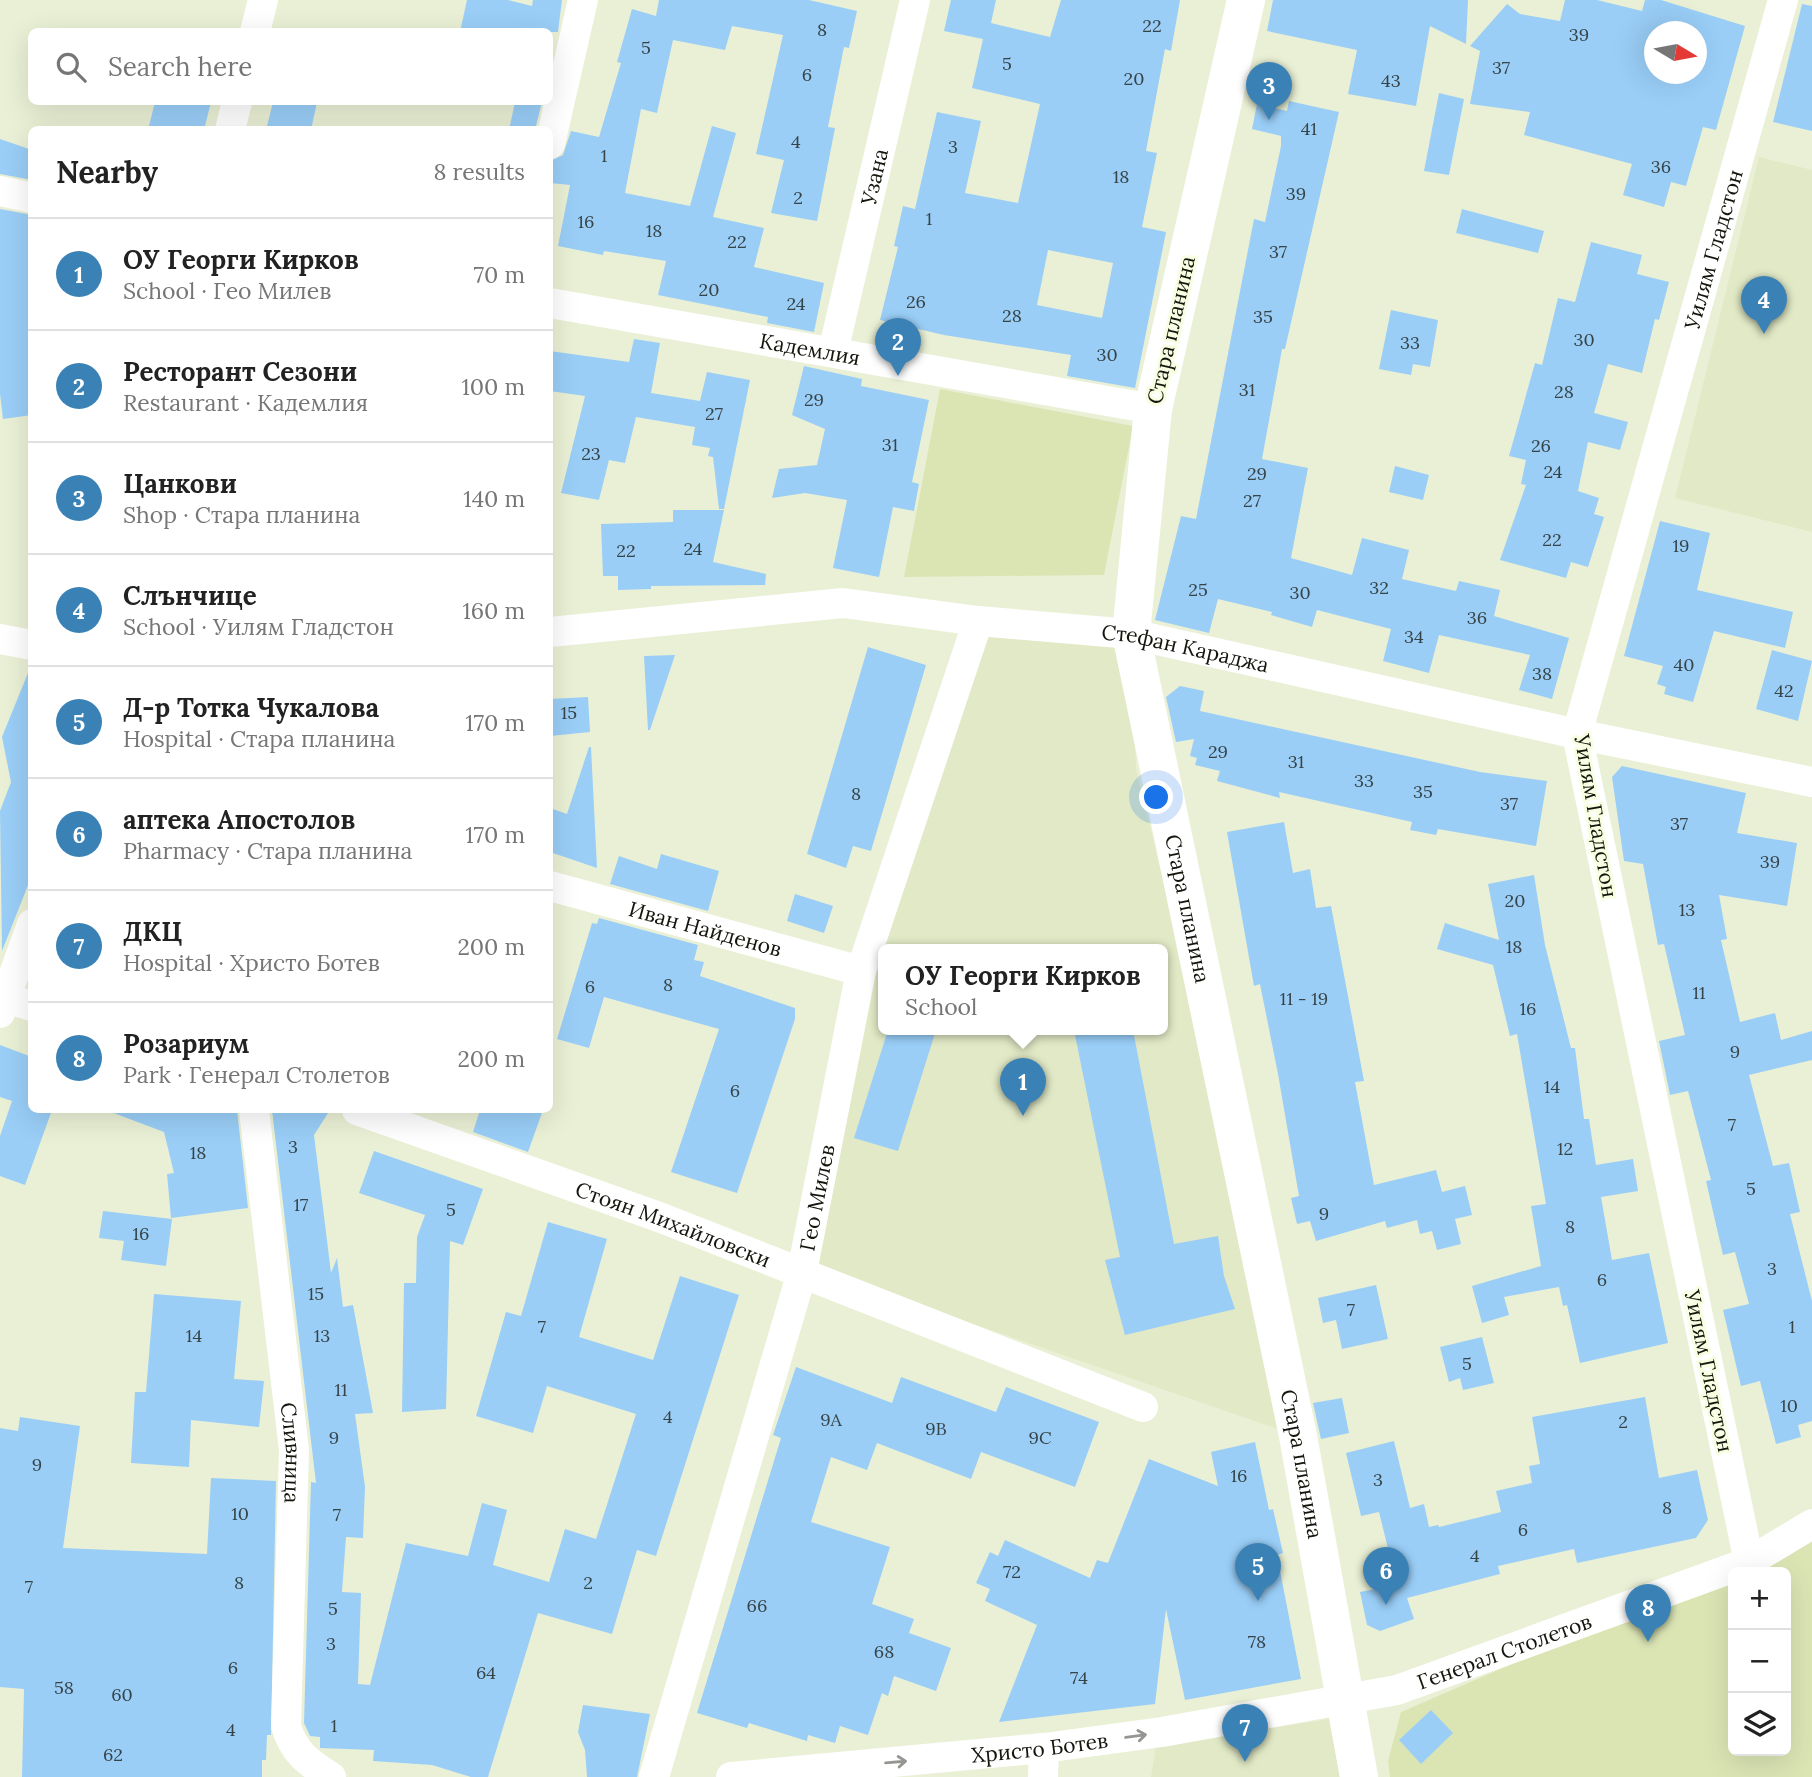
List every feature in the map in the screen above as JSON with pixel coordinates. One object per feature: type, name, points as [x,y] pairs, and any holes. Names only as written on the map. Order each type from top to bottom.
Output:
[{"type":"street","points":[[256,28],[263,0]]},
{"type":"street","points":[[553,131],[583,0]]},
{"type":"street","name":"Узана","points":[[833,352],[915,0]]},
{"type":"street","name":"Стара планина","points":[[1246,0],[1153,409],[1131,634],[1298,1436],[1359,1777]]},
{"type":"street","name":"Уилям Гладстон","points":[[1749,1562],[1577,734],[1783,0]]},
{"type":"street","points":[[231,126],[236,105]]},
{"type":"street","points":[[0,191],[28,197]]},
{"type":"street","name":"Кадемлия","points":[[553,304],[1153,409]]},
{"type":"street","name":"Стефан Караджа","points":[[553,632],[843,603],[978,621],[1131,634],[1577,734],[1812,782]]},
{"type":"street","name":"Гео Милев","points":[[654,1777],[802,1272],[861,971],[978,621]]},
{"type":"street","points":[[0,639],[28,644]]},
{"type":"street","name":"Иван Найденов","points":[[553,887],[861,971]]},
{"type":"street","points":[[12,1005],[28,940]]},
{"type":"street","name":"Сливница","points":[[254,1113],[294,1450],[286,1726],[292,1746],[304,1760],[331,1777]]},
{"type":"street","name":"Стоян Михайловски","points":[[364,1113],[659,1217],[1143,1407]]},
{"type":"street","name":"Генерал Столетов","points":[[1345,1700],[1397,1690],[1749,1562],[1812,1524]]},
{"type":"street","name":"Христо Ботев","points":[[731,1777],[1044,1763],[1162,1732],[1345,1700]]},
{"type":"shaded area","points":[[1759,157],[1812,170],[1812,532],[1675,498]]},
{"type":"shaded area","points":[[940,389],[1133,426],[1104,575],[904,577]]},
{"type":"shaded area","points":[[978,621],[1131,634],[1136,769],[1298,1436],[791,1261],[878,963],[878,1035],[1168,1035],[1168,944],[884,944]]},
{"type":"shaded area","points":[[1812,1524],[1812,1777],[1390,1777],[1388,1761],[1401,1712],[1728,1571],[1728,1756],[1791,1756],[1791,1567],[1737,1567]]},
{"type":"shaded area","points":[[1329,1719],[1340,1777],[1151,1777],[1156,1746]]},
{"type":"building","points":[[467,0],[508,0],[532,6],[533,0],[562,0],[558,32],[553,32],[553,28],[461,28]]},
{"type":"building","points":[[659,0],[809,0],[857,11],[849,48],[844,47],[828,127],[835,128],[817,221],[771,213],[784,160],[756,154],[783,35],[732,26],[725,50],[673,40],[657,113],[641,109],[625,193],[690,206],[712,126],[736,133],[713,217],[764,228],[754,267],[824,283],[814,332],[767,323],[768,317],[658,295],[666,261],[604,251],[603,255],[558,246],[570,185],[553,183],[553,160],[563,155],[571,131],[599,137],[621,63],[617,62],[632,9],[656,16]]},
{"type":"building","points":[[951,0],[996,0],[991,23],[1050,37],[1061,0],[1180,0],[1171,51],[1165,49],[1146,151],[1157,153],[1142,227],[1166,232],[1135,388],[1067,376],[1071,355],[944,335],[880,320],[898,247],[894,246],[903,206],[915,209],[937,112],[981,121],[965,193],[1018,203],[1040,104],[972,88],[983,39],[944,31]],"holes":[[[1048,250],[1113,263],[1102,318],[1037,305]]]},
{"type":"building","points":[[1273,0],[1468,0],[1466,44],[1430,26],[1416,106],[1348,94],[1357,50],[1267,31]]},
{"type":"building","points":[[1565,0],[1597,0],[1642,11],[1645,0],[1661,0],[1745,26],[1716,130],[1703,127],[1686,186],[1671,182],[1664,207],[1623,195],[1632,164],[1524,135],[1530,112],[1470,104],[1480,51],[1470,46],[1507,4],[1520,14],[1560,21]]},
{"type":"building","points":[[1802,4],[1812,6],[1812,131],[1773,122]]},
{"type":"building","points":[[1439,93],[1464,99],[1449,175],[1424,171]]},
{"type":"building","points":[[1289,101],[1339,112],[1285,349],[1282,349],[1262,459],[1308,468],[1291,558],[1352,575],[1362,538],[1409,550],[1402,579],[1456,591],[1459,581],[1500,590],[1494,616],[1569,638],[1552,699],[1519,690],[1530,655],[1439,635],[1429,673],[1383,661],[1391,629],[1317,610],[1312,627],[1271,615],[1272,612],[1218,599],[1209,633],[1155,620],[1181,516],[1196,519],[1254,219],[1265,222],[1281,146],[1281,136],[1252,129],[1257,104],[1287,111]]},
{"type":"building","points":[[154,105],[210,105],[205,126],[149,126]]},
{"type":"building","points":[[272,105],[316,105],[312,126],[267,126]]},
{"type":"building","points":[[514,105],[541,105],[536,126],[510,126]]},
{"type":"building","points":[[0,139],[28,149],[28,179],[0,174]]},
{"type":"building","points":[[0,209],[28,214],[28,416],[3,419],[0,394]]},
{"type":"building","points":[[1462,209],[1544,231],[1538,253],[1456,233]]},
{"type":"building","points":[[1591,242],[1642,255],[1637,274],[1669,282],[1659,320],[1655,319],[1642,373],[1608,364],[1594,413],[1628,422],[1620,450],[1588,442],[1578,491],[1599,498],[1594,514],[1604,517],[1588,567],[1571,562],[1566,578],[1500,560],[1526,485],[1521,484],[1526,460],[1509,456],[1535,363],[1542,365],[1558,298],[1575,302]]},
{"type":"building","points":[[1391,310],[1438,320],[1430,367],[1413,364],[1411,375],[1379,369]]},
{"type":"building","points":[[634,339],[660,343],[651,393],[700,401],[707,372],[750,380],[724,509],[719,509],[713,457],[708,456],[710,448],[692,445],[695,427],[636,417],[625,463],[609,460],[599,500],[561,493],[585,396],[553,391],[553,351],[629,362]]},
{"type":"building","points":[[804,366],[862,379],[861,386],[929,400],[912,482],[919,484],[914,511],[893,507],[879,577],[833,568],[847,500],[805,493],[772,498],[779,469],[817,465],[825,429],[792,415]]},
{"type":"building","points":[[1395,466],[1429,475],[1423,500],[1389,492]]},
{"type":"building","points":[[673,510],[724,510],[713,562],[766,574],[765,585],[651,586],[651,589],[618,590],[618,576],[603,576],[601,524],[673,522]]},
{"type":"building","points":[[1660,521],[1710,533],[1697,590],[1793,612],[1785,648],[1714,631],[1693,702],[1664,694],[1666,687],[1657,684],[1663,666],[1624,656]]},
{"type":"building","points":[[868,647],[926,665],[871,851],[853,846],[846,868],[807,854]]},
{"type":"building","points":[[1772,650],[1812,661],[1798,721],[1756,709]]},
{"type":"building","points":[[675,655],[650,730],[648,730],[644,656]]},
{"type":"building","points":[[28,673],[28,885],[2,951],[0,811],[11,782],[2,737]]},
{"type":"building","points":[[1180,686],[1204,691],[1200,711],[1480,772],[1547,781],[1536,846],[1438,829],[1436,835],[1410,830],[1412,822],[1279,792],[1280,798],[1217,781],[1220,771],[1195,765],[1197,758],[1190,756],[1194,739],[1176,742],[1166,697]]},
{"type":"building","points":[[588,697],[590,732],[553,736],[553,699]]},
{"type":"building","points":[[591,747],[597,868],[553,853],[553,809],[567,814]]},
{"type":"building","points":[[1622,766],[1746,793],[1737,833],[1797,843],[1787,906],[1719,895],[1727,939],[1721,940],[1740,1022],[1775,1013],[1781,1040],[1812,1031],[1812,1060],[1749,1075],[1773,1166],[1789,1163],[1800,1212],[1790,1214],[1812,1301],[1812,1421],[1798,1425],[1801,1437],[1776,1444],[1760,1381],[1741,1386],[1723,1310],[1749,1304],[1735,1252],[1723,1255],[1706,1181],[1711,1180],[1688,1091],[1670,1095],[1659,1041],[1685,1035],[1664,944],[1658,945],[1643,864],[1624,861],[1612,777]]},
{"type":"building","points":[[1284,822],[1293,873],[1310,869],[1316,908],[1331,906],[1364,1081],[1355,1082],[1374,1185],[1436,1170],[1442,1192],[1465,1186],[1472,1215],[1455,1219],[1461,1244],[1437,1250],[1432,1231],[1420,1234],[1417,1220],[1387,1228],[1385,1221],[1316,1241],[1310,1221],[1297,1224],[1291,1198],[1299,1196],[1278,1074],[1260,984],[1254,986],[1227,832]]},
{"type":"building","points":[[661,854],[719,871],[708,911],[610,884],[619,856],[657,869]]},
{"type":"building","points":[[1534,875],[1545,945],[1571,1048],[1575,1048],[1584,1119],[1589,1119],[1596,1165],[1633,1159],[1638,1191],[1601,1197],[1612,1260],[1649,1253],[1668,1343],[1580,1363],[1567,1305],[1563,1306],[1559,1287],[1504,1297],[1509,1315],[1482,1323],[1472,1286],[1541,1266],[1531,1206],[1546,1204],[1517,1034],[1510,1036],[1493,965],[1437,949],[1445,923],[1499,940],[1488,884]]},
{"type":"building","points":[[795,894],[833,906],[824,933],[787,921]]},
{"type":"building","points":[[599,918],[698,945],[694,960],[704,962],[700,976],[795,1008],[795,1019],[737,1193],[671,1172],[719,1029],[604,997],[589,1048],[557,1039],[592,923],[597,924]]},
{"type":"building","points":[[886,1035],[934,1035],[898,1151],[854,1138]]},
{"type":"building","points":[[1075,1035],[1134,1035],[1174,1244],[1218,1236],[1224,1276],[1235,1309],[1125,1335],[1105,1260],[1120,1257]]},
{"type":"building","points":[[0,1045],[28,1056],[28,1113],[51,1113],[25,1185],[0,1176],[0,1136],[12,1101],[0,1097]]},
{"type":"building","points":[[114,1113],[237,1113],[248,1208],[171,1218],[167,1174],[174,1173],[164,1132]]},
{"type":"building","points":[[272,1113],[328,1113],[314,1135],[331,1273],[337,1258],[343,1307],[353,1305],[373,1413],[355,1414],[365,1487],[363,1538],[346,1537],[342,1592],[361,1593],[358,1684],[370,1685],[406,1543],[468,1556],[482,1503],[507,1510],[493,1565],[549,1582],[565,1529],[596,1539],[636,1414],[547,1386],[533,1433],[476,1416],[506,1312],[521,1316],[548,1222],[607,1239],[579,1337],[653,1360],[680,1276],[739,1295],[656,1556],[637,1550],[612,1634],[538,1613],[488,1777],[471,1777],[432,1765],[373,1761],[374,1750],[320,1748],[320,1737],[310,1736],[304,1723],[311,1482],[316,1483]]},
{"type":"building","points":[[479,1113],[542,1113],[528,1152],[473,1132]]},
{"type":"building","points":[[374,1151],[483,1189],[463,1245],[450,1241],[446,1409],[402,1412],[404,1283],[416,1283],[417,1237],[425,1215],[359,1193]]},
{"type":"building","points":[[103,1211],[172,1219],[166,1266],[121,1260],[124,1241],[99,1238]]},
{"type":"building","points":[[1376,1285],[1388,1339],[1342,1349],[1336,1320],[1323,1323],[1318,1298]]},
{"type":"building","points":[[154,1294],[241,1301],[234,1379],[264,1381],[259,1427],[191,1420],[189,1467],[131,1463],[135,1392],[146,1392]]},
{"type":"building","points":[[1482,1337],[1494,1383],[1463,1390],[1460,1378],[1449,1382],[1440,1347]]},
{"type":"building","points":[[796,1367],[892,1403],[901,1377],[996,1412],[1006,1387],[1099,1422],[1075,1487],[981,1452],[971,1479],[877,1443],[867,1470],[831,1457],[811,1522],[890,1547],[872,1604],[914,1619],[909,1633],[951,1648],[936,1691],[894,1676],[888,1696],[882,1693],[868,1735],[840,1726],[835,1743],[808,1735],[807,1741],[749,1723],[747,1728],[697,1713],[781,1438],[773,1435]]},
{"type":"building","points":[[1645,1397],[1659,1478],[1697,1470],[1708,1520],[1696,1538],[1577,1563],[1574,1549],[1498,1566],[1500,1574],[1407,1598],[1414,1619],[1380,1631],[1367,1625],[1360,1592],[1397,1585],[1379,1512],[1361,1516],[1346,1453],[1394,1441],[1410,1508],[1424,1504],[1429,1527],[1439,1527],[1501,1512],[1496,1491],[1532,1483],[1529,1466],[1540,1464],[1532,1417]]},
{"type":"building","points":[[1342,1398],[1349,1433],[1321,1439],[1313,1403]]},
{"type":"building","points":[[20,1417],[80,1426],[63,1548],[207,1554],[211,1478],[276,1481],[271,1735],[267,1735],[262,1777],[22,1777],[24,1689],[0,1687],[0,1428],[18,1431]]},
{"type":"building","points":[[1255,1442],[1269,1510],[1273,1509],[1283,1553],[1277,1555],[1301,1679],[1185,1700],[1166,1609],[1155,1704],[999,1722],[1037,1625],[985,1601],[990,1589],[976,1583],[990,1552],[998,1556],[1005,1540],[1090,1578],[1097,1560],[1108,1563],[1149,1459],[1218,1486],[1211,1452]]},
{"type":"building","points":[[583,1705],[650,1714],[637,1777],[587,1777],[585,1750],[578,1732]]},
{"type":"building","points":[[1431,1710],[1453,1733],[1421,1764],[1399,1740]]},
{"type":"place","name":"Цанкови","points":[[1269,120]]},
{"type":"place","name":"Слънчице","points":[[1764,334]]},
{"type":"place","name":"Ресторант Сезони","points":[[898,376]]},
{"type":"place","name":"ОУ Георги Кирков","points":[[1023,1116]]},
{"type":"place","name":"Д-р Тотка Чукалова","points":[[1258,1601]]},
{"type":"place","name":"аптека Апостолов","points":[[1386,1605]]},
{"type":"place","name":"Розариум","points":[[1648,1642]]},
{"type":"place","name":"ДКЦ","points":[[1245,1762]]}]
